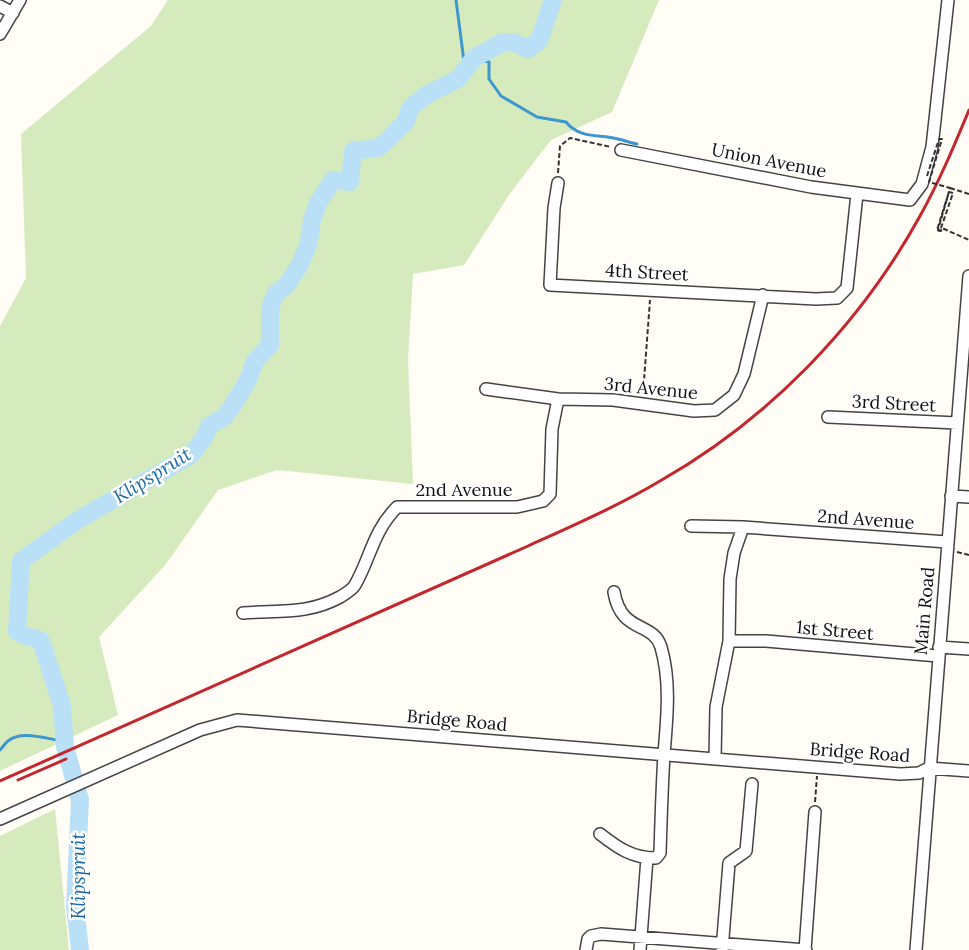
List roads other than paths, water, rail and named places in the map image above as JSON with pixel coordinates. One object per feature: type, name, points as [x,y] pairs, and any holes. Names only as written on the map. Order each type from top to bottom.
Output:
[{"type":"street","points":[[0,34],[20,0]]},
{"type":"street","name":"Union Avenue","points":[[621,150],[857,194],[910,200],[922,184],[932,147],[948,0]]},
{"type":"street","points":[[0,6],[13,13]]},
{"type":"street","name":"4th Street","points":[[558,183],[554,208],[550,284],[816,299],[836,298],[847,288],[857,194]]},
{"type":"street","name":"Main Road","points":[[916,950],[938,651],[957,423],[967,331],[969,276]]},
{"type":"street","name":"3rd Avenue","points":[[486,389],[558,399],[613,400],[704,412],[715,410],[724,405],[734,394],[744,374],[763,296]]},
{"type":"street","name":"2nd Avenue","points":[[243,613],[288,612],[322,607],[346,593],[354,586],[374,539],[397,507],[517,507],[544,501],[550,494],[552,429],[558,399]]},
{"type":"street","name":"3rd Street","points":[[828,417],[957,423]]},
{"type":"street","points":[[951,496],[969,497]]},
{"type":"street","name":"2nd Avenue","points":[[691,526],[743,527],[947,542]]},
{"type":"street","points":[[715,759],[716,707],[730,641],[730,579],[734,553],[743,527]]},
{"type":"street","points":[[600,834],[626,854],[656,858],[660,853],[668,694],[661,648],[655,638],[623,617],[616,604],[614,592]]},
{"type":"street","name":"1st Street","points":[[730,641],[766,641],[938,651],[969,649]]},
{"type":"street","name":"Bridge Road","points":[[0,819],[200,730],[237,720],[900,774],[919,773],[929,768],[969,771]]},
{"type":"street","points":[[723,947],[729,863],[746,851],[752,784]]},
{"type":"street","points":[[586,950],[588,939],[595,934],[642,937],[723,947],[805,950],[815,812]]},
{"type":"street","points":[[640,950],[647,858]]},
{"type":"waterway","points":[[456,0],[465,69]]},
{"type":"waterway","name":"Klipspruit","points":[[80,950],[75,906],[80,800],[65,747],[62,705],[41,641],[17,631],[21,561],[78,520],[191,455],[204,438],[209,426],[224,417],[233,405],[248,380],[255,361],[270,345],[270,308],[276,293],[286,286],[298,268],[308,246],[312,220],[318,203],[333,180],[350,182],[353,151],[378,148],[406,121],[410,108],[426,95],[458,79],[474,58],[503,42],[513,42],[528,49],[539,41],[553,0]]},
{"type":"waterway","points":[[474,58],[489,62],[489,79],[501,96],[537,117],[566,122],[583,134],[620,139],[637,144]]},
{"type":"waterway","points":[[0,750],[8,741],[28,735],[64,741]]},
{"type":"railway","points":[[0,781],[578,523],[644,490],[700,457],[738,429],[808,367],[840,332],[869,295],[896,256],[920,216],[946,164],[969,110]]},
{"type":"railway","points":[[18,780],[66,759]]}]
